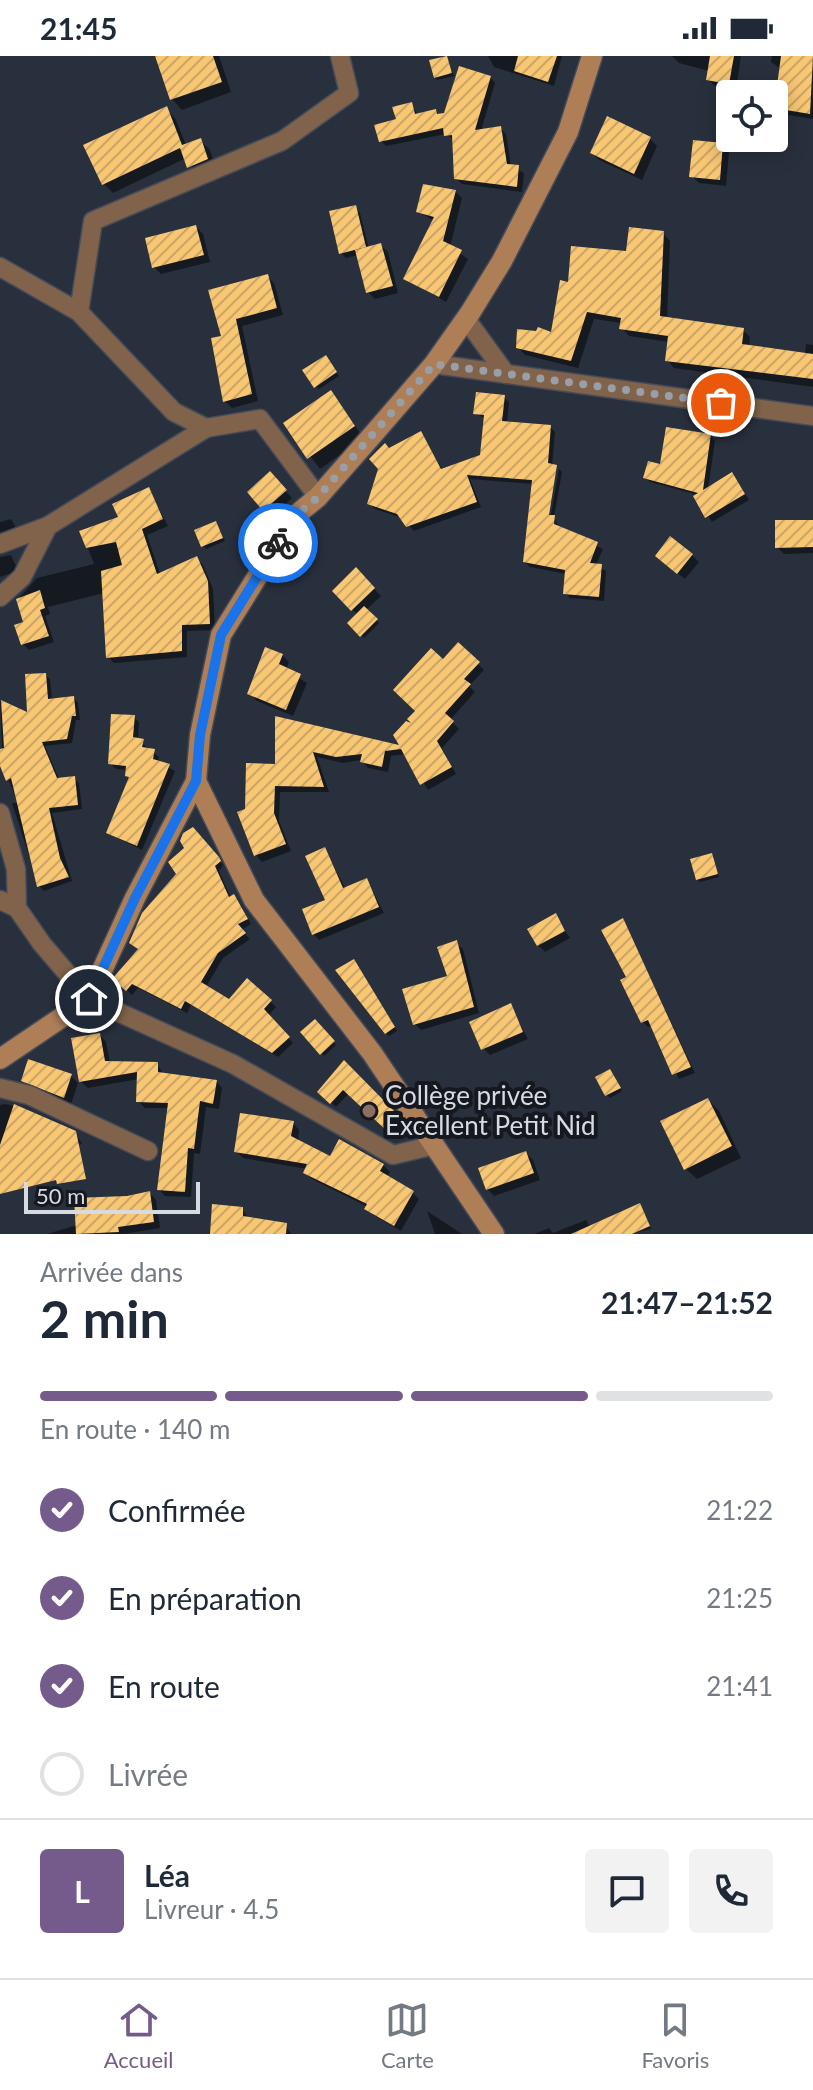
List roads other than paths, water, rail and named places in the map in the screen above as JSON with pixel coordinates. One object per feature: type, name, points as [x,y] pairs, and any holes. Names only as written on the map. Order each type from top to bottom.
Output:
[{"type":"street","points":[[79,312],[93,221],[282,141],[349,93],[340,56]]},
{"type":"street","points":[[0,1059],[89,999],[135,898],[196,781],[200,735],[221,635],[295,516],[318,497],[434,364],[466,319],[502,261],[568,132],[592,56]]},
{"type":"street","points":[[0,267],[79,312],[174,412],[206,428]]},
{"type":"street","points":[[466,319],[506,374]]},
{"type":"street","points":[[434,364],[813,416]]},
{"type":"street","points":[[0,544],[48,526],[206,428],[260,419],[318,497]]},
{"type":"street","points":[[0,597],[22,577],[48,526]]},
{"type":"street","points":[[196,781],[254,900],[372,1053],[494,1234]]},
{"type":"street","points":[[0,813],[16,869],[17,908]]},
{"type":"street","points":[[0,900],[17,908],[42,944],[89,999],[233,1064],[393,1155],[435,1145]]},
{"type":"street","points":[[0,1088],[41,1101],[148,1151]]},
{"type":"place","name":"Collège privée Excellent Petit Nid","points":[[369,1111]]}]
